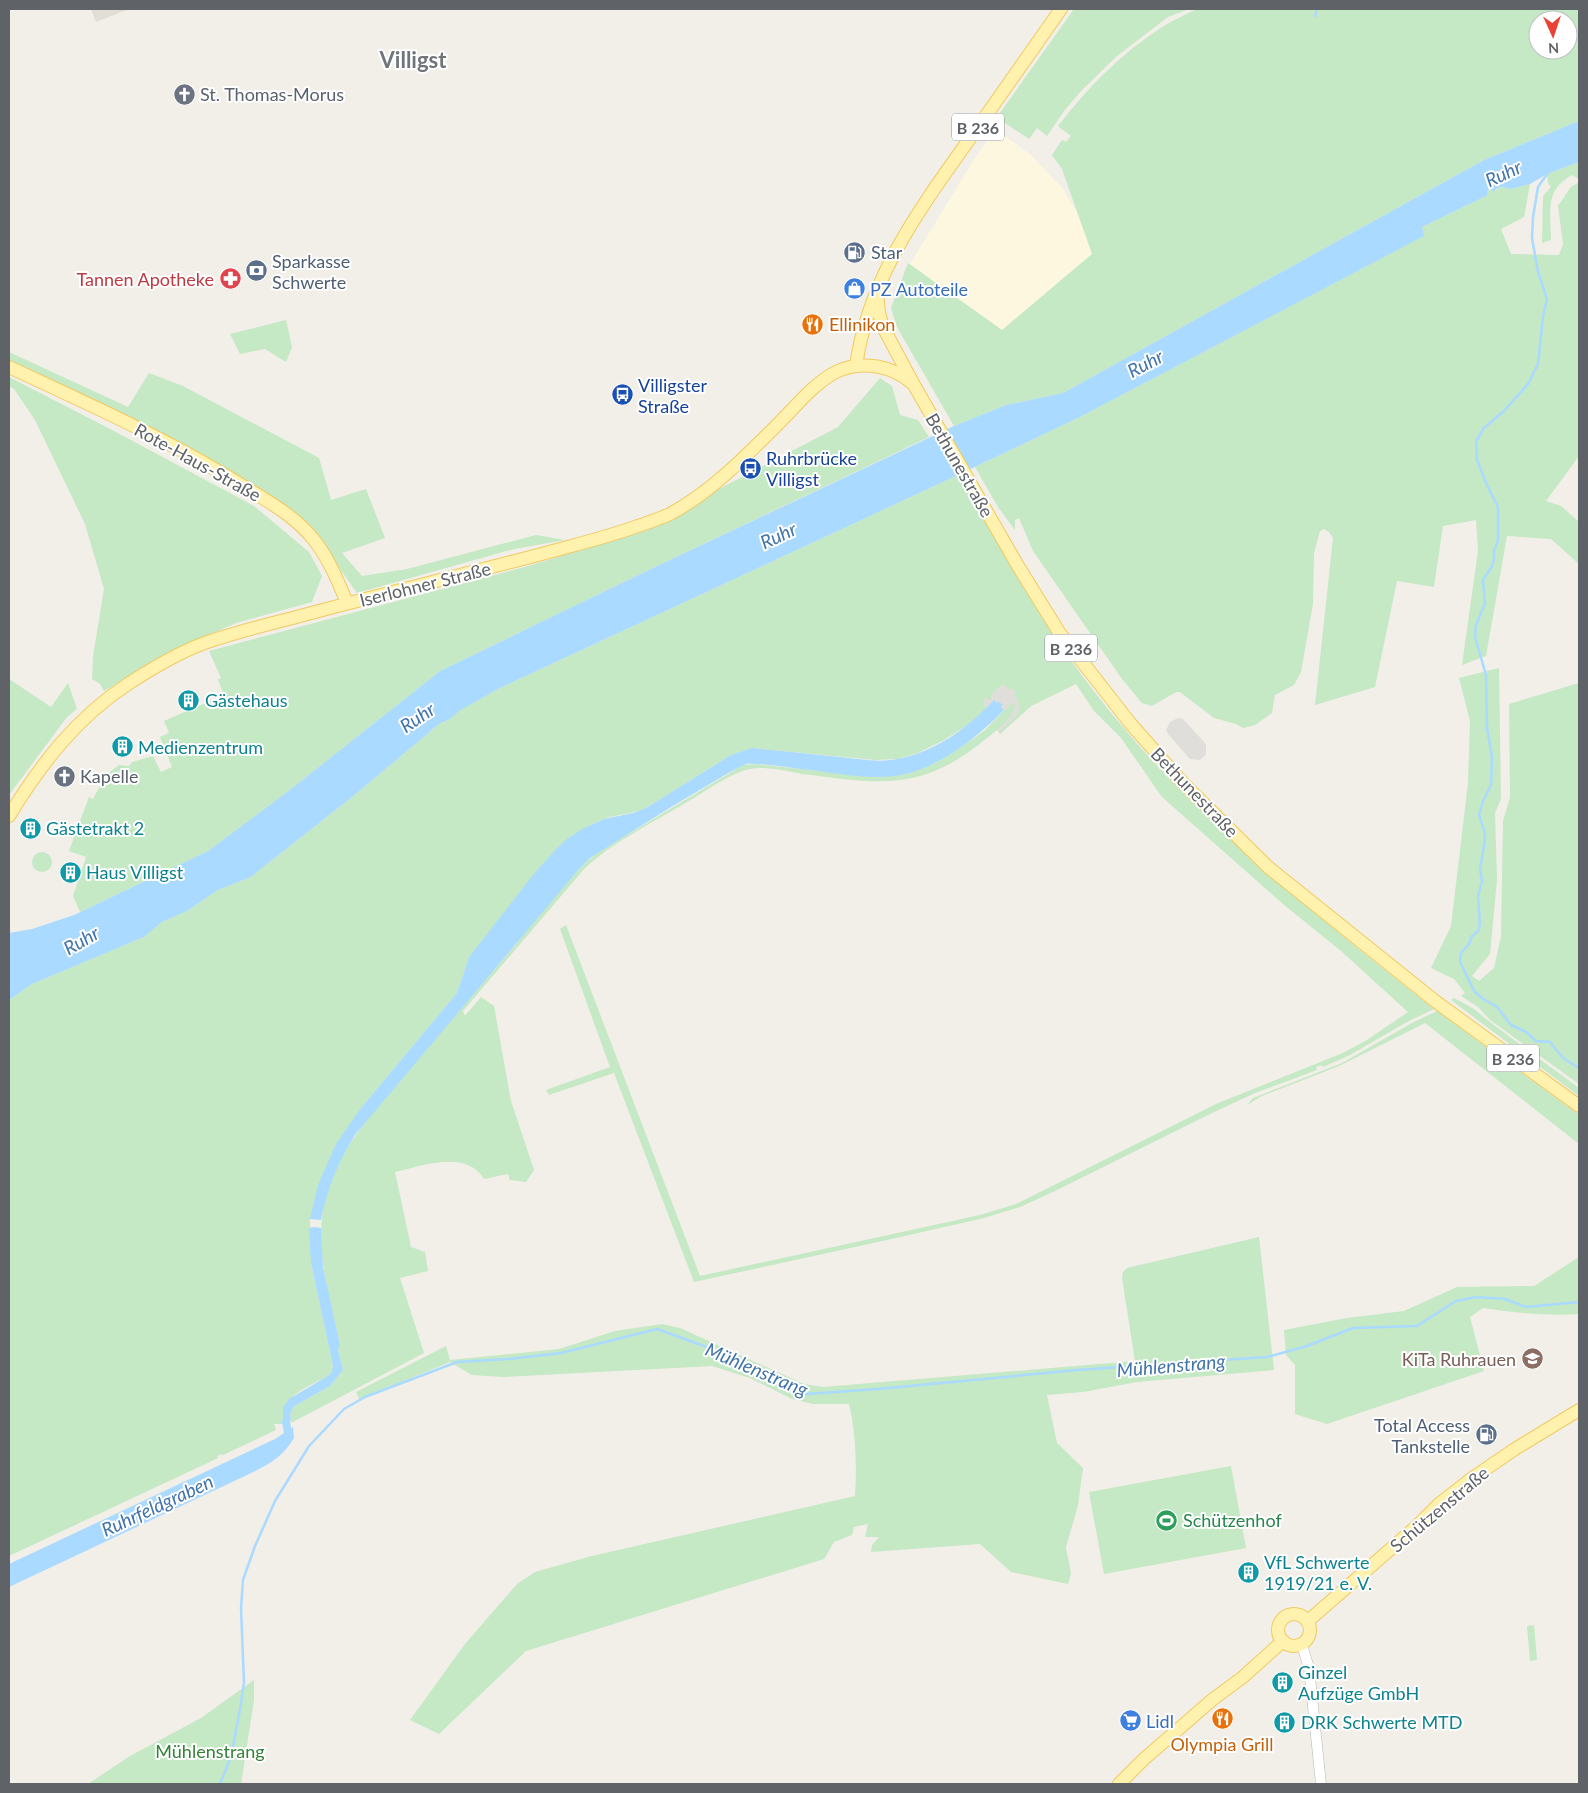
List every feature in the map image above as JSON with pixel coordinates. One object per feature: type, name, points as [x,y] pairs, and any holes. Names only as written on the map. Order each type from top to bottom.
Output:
[{"type":"main road","name":"B 236","points":[[856,366],[864,329],[884,273],[898,246],[916,215],[1062,9]]},
{"type":"main road","name":"Bethunestraße","points":[[877,293],[879,313],[883,327],[914,385],[1018,566],[1059,632],[1130,723],[1183,783],[1268,866],[1435,1001],[1579,1106]]},
{"type":"main road","name":"Bethunestraße","points":[[856,366],[883,367],[894,370],[914,385]]},
{"type":"main road","name":"Iserlohner Straße","points":[[9,816],[30,781],[63,740],[90,713],[126,685],[158,665],[201,645],[250,629],[621,532],[669,514],[695,497],[742,459],[821,382],[836,372],[856,366]]},
{"type":"main road","name":"Rote-Haus-Straße","points":[[9,367],[144,430],[220,471],[270,502],[296,522],[313,539],[331,566],[347,603]]},
{"type":"main road","name":"Schützenstraße","points":[[1308,1621],[1417,1526],[1439,1504],[1471,1479],[1515,1449],[1579,1410]]},
{"type":"main road","points":[[1292,1614],[1308,1621],[1311,1630],[1310,1634],[1302,1645],[1290,1646],[1282,1642],[1278,1627],[1283,1619],[1292,1614]]},
{"type":"main road","points":[[1119,1784],[1144,1759],[1282,1642]]},
{"type":"street","points":[[1302,1645],[1309,1668],[1321,1784]]},
{"type":"shaded area","points":[[91,9],[129,9],[96,22]]},
{"type":"shaded area","points":[[995,129],[1031,155],[1063,189],[1078,214],[1092,254],[1002,330],[910,264]]},
{"type":"shaded area","points":[[1001,674],[1031,706],[1000,734],[991,724],[1004,711],[1002,706],[994,701],[981,714],[973,703]]},
{"type":"shaded area","points":[[1178,718],[1183,719],[1206,744],[1206,754],[1200,760],[1190,759],[1168,734],[1166,730],[1170,722]]},
{"type":"green space","points":[[1074,9],[1189,9],[1168,17],[1117,56],[1082,90],[1064,111],[1047,136],[1037,128],[1029,139],[1005,123],[1000,113]]},
{"type":"green space","points":[[1197,9],[1579,9],[1579,121],[1484,160],[1063,393],[1006,405],[954,426],[897,327],[891,308],[908,263],[1002,330],[1092,254],[1062,169],[1052,155],[1062,140],[1066,142],[1071,136],[1058,126],[1093,85],[1119,60],[1147,37]]},
{"type":"green space","points":[[1579,162],[1579,179],[1572,175],[1563,181],[1553,195],[1550,211],[1551,240],[1542,243],[1543,196],[1551,187],[1548,183],[1547,174]]},
{"type":"green space","points":[[1579,182],[1579,456],[1546,501],[1561,506],[1579,522],[1579,564],[1551,539],[1507,536],[1486,656],[1462,665],[1478,551],[1476,520],[1443,526],[1434,587],[1397,581],[1375,687],[1315,705],[1333,538],[1324,529],[1320,531],[1314,553],[1313,604],[1301,672],[1294,685],[1275,695],[1272,713],[1255,725],[1243,728],[1214,718],[1180,692],[1176,692],[1152,706],[1142,703],[1122,679],[1033,551],[1019,518],[1015,520],[1015,530],[998,507],[975,467],[1080,417],[1423,236],[1422,227],[1488,195],[1487,192],[1491,188],[1496,191],[1497,188],[1511,189],[1530,184],[1524,217],[1501,229],[1511,254],[1559,255],[1563,244],[1558,206],[1571,187]]},
{"type":"green space","points":[[286,320],[292,347],[286,362],[265,349],[240,354],[230,334]]},
{"type":"green space","points":[[9,352],[128,407],[149,373],[183,386],[319,458],[331,500],[366,489],[385,538],[342,553],[362,576],[407,569],[536,535],[565,540],[514,549],[357,593],[316,535],[197,453],[60,383],[9,361]]},
{"type":"green space","points":[[9,377],[254,506],[309,552],[322,576],[312,602],[236,623],[174,650],[104,691],[100,684],[92,679],[93,656],[104,589],[85,524],[35,420],[14,389],[9,386]]},
{"type":"green space","points":[[880,378],[892,386],[900,415],[918,420],[929,437],[440,671],[291,789],[208,851],[80,912],[73,896],[86,857],[69,851],[89,797],[93,799],[106,775],[119,765],[129,766],[132,762],[153,756],[161,772],[172,767],[160,737],[169,733],[164,721],[224,695],[218,680],[221,678],[209,651],[521,568],[645,531],[713,492],[838,427]]},
{"type":"green space","points":[[958,475],[1022,585],[1056,638],[1074,665],[1130,736],[1170,779],[1253,860],[1342,936],[1434,1009],[1407,1022],[1350,1055],[1323,1067],[1322,1065],[1316,1067],[1317,1070],[1255,1093],[1020,1207],[984,1218],[694,1282],[614,1073],[549,1095],[546,1090],[610,1067],[560,929],[566,925],[700,1276],[980,1215],[1016,1204],[1216,1104],[1343,1053],[1367,1040],[1408,1012],[1341,951],[1283,904],[1162,797],[1121,738],[1094,711],[1076,684],[1031,706],[1000,734],[999,732],[1013,720],[1019,711],[1018,701],[1014,695],[1016,693],[1012,688],[1010,690],[1003,684],[990,696],[991,700],[985,698],[983,701],[986,709],[977,719],[944,740],[918,753],[898,759],[875,760],[753,748],[731,755],[646,808],[636,812],[609,817],[597,822],[579,832],[556,849],[469,957],[457,993],[361,1108],[310,1219],[311,1263],[333,1366],[331,1373],[302,1390],[290,1400],[283,1415],[283,1424],[274,1424],[276,1430],[223,1455],[217,1456],[218,1458],[9,1556],[9,1000],[32,984],[144,937],[162,922],[187,911],[218,890],[251,877],[357,793],[439,724],[450,719],[458,711],[498,689]]},
{"type":"green space","points":[[1499,668],[1501,799],[1495,813],[1497,880],[1490,954],[1472,976],[1479,981],[1494,968],[1501,936],[1503,821],[1510,797],[1509,704],[1579,683],[1579,1084],[1490,1020],[1478,1007],[1461,996],[1465,993],[1454,979],[1431,968],[1451,926],[1468,783],[1470,721],[1459,678]]},
{"type":"green space","points":[[9,679],[51,707],[68,683],[77,709],[67,717],[9,795]]},
{"type":"green space","points":[[1013,702],[1015,706],[1010,717],[1001,726],[982,742],[938,770],[917,777],[875,781],[802,774],[769,768],[742,771],[726,778],[635,832],[607,850],[584,869],[463,1011],[465,1016],[481,997],[494,1006],[511,1101],[534,1170],[526,1182],[510,1180],[508,1174],[484,1179],[476,1170],[466,1164],[455,1162],[430,1164],[395,1172],[411,1247],[425,1252],[428,1271],[400,1278],[424,1353],[291,1423],[290,1415],[293,1407],[330,1386],[343,1370],[338,1350],[340,1344],[324,1272],[321,1236],[325,1199],[337,1166],[356,1135],[378,1107],[585,863],[597,853],[743,765],[756,764],[877,777],[907,774],[935,763],[973,739],[985,730]]},
{"type":"green space","points":[[42,852],[49,855],[52,862],[49,869],[42,872],[35,869],[32,862],[35,855]]},
{"type":"green space","points":[[1454,998],[1474,1009],[1579,1088],[1579,1096],[1451,1000]]},
{"type":"green space","points":[[1437,1011],[1579,1115],[1579,1144],[1425,1023],[1339,1066],[1262,1096],[1247,1105],[1253,1098],[1342,1063]]},
{"type":"green space","points":[[1259,1237],[1274,1370],[1137,1382],[1083,1392],[1047,1395],[1057,1443],[1083,1468],[1078,1505],[1066,1547],[1071,1574],[1068,1584],[1011,1572],[980,1544],[871,1552],[872,1545],[879,1537],[865,1537],[868,1524],[854,1527],[852,1535],[834,1542],[824,1559],[526,1651],[439,1734],[410,1720],[465,1644],[517,1584],[535,1572],[592,1556],[855,1496],[856,1473],[853,1427],[849,1404],[813,1404],[792,1399],[750,1378],[712,1366],[503,1377],[472,1375],[450,1362],[359,1399],[356,1392],[446,1346],[450,1360],[559,1349],[615,1331],[662,1324],[680,1328],[804,1384],[823,1387],[1135,1361],[1122,1278],[1123,1272],[1127,1268]]},
{"type":"green space","points":[[1579,1257],[1579,1314],[1531,1314],[1483,1308],[1470,1317],[1484,1371],[1327,1424],[1295,1414],[1295,1365],[1286,1355],[1284,1330],[1347,1318],[1404,1311],[1457,1287],[1534,1286]]},
{"type":"green space","name":"Schützenhof","points":[[1231,1466],[1246,1548],[1104,1574],[1089,1492]]},
{"type":"green space","points":[[1534,1625],[1537,1660],[1530,1661],[1527,1626]]},
{"type":"green space","name":"Mühlenstrang","points":[[254,1680],[254,1700],[241,1784],[88,1784],[130,1756],[201,1718]]},
{"type":"water","name":"Ruhr","points":[[1579,121],[1579,162],[1547,174],[1530,184],[1511,189],[1497,188],[1494,192],[1490,188],[1487,192],[1488,195],[1422,227],[1424,236],[1080,417],[498,689],[439,724],[357,793],[251,877],[218,890],[187,911],[162,922],[144,937],[32,984],[9,1000],[9,933],[32,929],[74,915],[208,851],[291,789],[440,671],[954,426],[1006,405],[1063,393],[1484,160]]},
{"type":"water","points":[[994,700],[1003,705],[1001,707],[1004,710],[994,720],[946,757],[920,770],[895,776],[871,777],[746,764],[671,807],[590,858],[355,1135],[343,1155],[334,1176],[326,1197],[321,1220],[310,1219],[318,1185],[336,1144],[361,1108],[457,993],[469,957],[533,875],[567,839],[582,829],[604,819],[633,813],[646,808],[731,755],[752,748],[869,760],[897,759],[911,756],[937,745],[974,720]]},
{"type":"water","points":[[309,1228],[321,1228],[323,1267],[340,1345],[338,1350],[343,1370],[330,1386],[293,1407],[290,1415],[291,1420],[283,1424],[283,1408],[289,1399],[326,1377],[331,1373],[333,1366],[311,1263]]},
{"type":"water","points":[[293,1427],[294,1438],[279,1456],[268,1464],[9,1587],[9,1564],[275,1439]]},
{"type":"waterway","points":[[1315,16],[1317,9]]},
{"type":"waterway","points":[[1547,171],[1538,187],[1532,238],[1538,272],[1547,299],[1543,316],[1538,364],[1528,384],[1504,411],[1484,428],[1476,441],[1477,460],[1498,507],[1498,541],[1494,550],[1492,566],[1483,580],[1485,603],[1476,625],[1475,637],[1486,675],[1487,728],[1492,757],[1491,785],[1479,815],[1485,839],[1480,869],[1482,881],[1478,896],[1480,924],[1478,931],[1472,936],[1469,944],[1461,953],[1460,962],[1474,991],[1497,1007],[1511,1025],[1526,1032],[1536,1041],[1550,1042],[1563,1058],[1579,1068]]},
{"type":"waterway","name":"Mühlenstrang","points":[[220,1784],[231,1757],[244,1683],[241,1608],[243,1580],[255,1546],[275,1501],[309,1446],[344,1409],[365,1397],[457,1362],[561,1353],[657,1329],[715,1350],[807,1394],[1077,1370],[1267,1357],[1307,1346],[1353,1328],[1417,1326],[1456,1301],[1476,1297],[1505,1299],[1526,1307],[1579,1302]]},
{"type":"waterway","name":"Ruhrfeldgraben","points":[[286,1422],[288,1433],[286,1438]]},
{"type":"place","name":"St. Thomas-Morus","points":[[184,94]]},
{"type":"place","name":"Star","points":[[855,252]]},
{"type":"place","name":"Sparkasse Schwerte","points":[[256,271]]},
{"type":"place","name":"Tannen Apotheke","points":[[230,279]]},
{"type":"place","name":"PZ Autoteile","points":[[854,289]]},
{"type":"place","name":"Ellinikon","points":[[813,324]]},
{"type":"place","name":"Villigster Straße","points":[[622,395]]},
{"type":"place","name":"Ruhrbrücke Villigst","points":[[750,468]]},
{"type":"place","name":"Gästehaus","points":[[189,700]]},
{"type":"place","name":"Medienzentrum","points":[[122,747]]},
{"type":"place","name":"Kapelle","points":[[64,776]]},
{"type":"place","name":"Gästetrakt 2","points":[[30,828]]},
{"type":"place","name":"Haus Villigst","points":[[70,872]]},
{"type":"place","name":"KiTa Ruhrauen","points":[[1532,1359]]},
{"type":"place","name":"Total Access Tankstelle","points":[[1486,1435]]},
{"type":"place","name":"Schützenhof","points":[[1167,1520]]},
{"type":"place","name":"VfL Schwerte 1919/21 e. V.","points":[[1248,1572]]},
{"type":"place","name":"Ginzel Aufzüge GmbH","points":[[1282,1682]]},
{"type":"place","name":"Olympia Grill","points":[[1222,1719]]},
{"type":"place","name":"Lidl","points":[[1130,1721]]},
{"type":"place","name":"DRK Schwerte MTD","points":[[1285,1722]]},
{"type":"district","name":"Villigst","points":[[413,59]]}]
